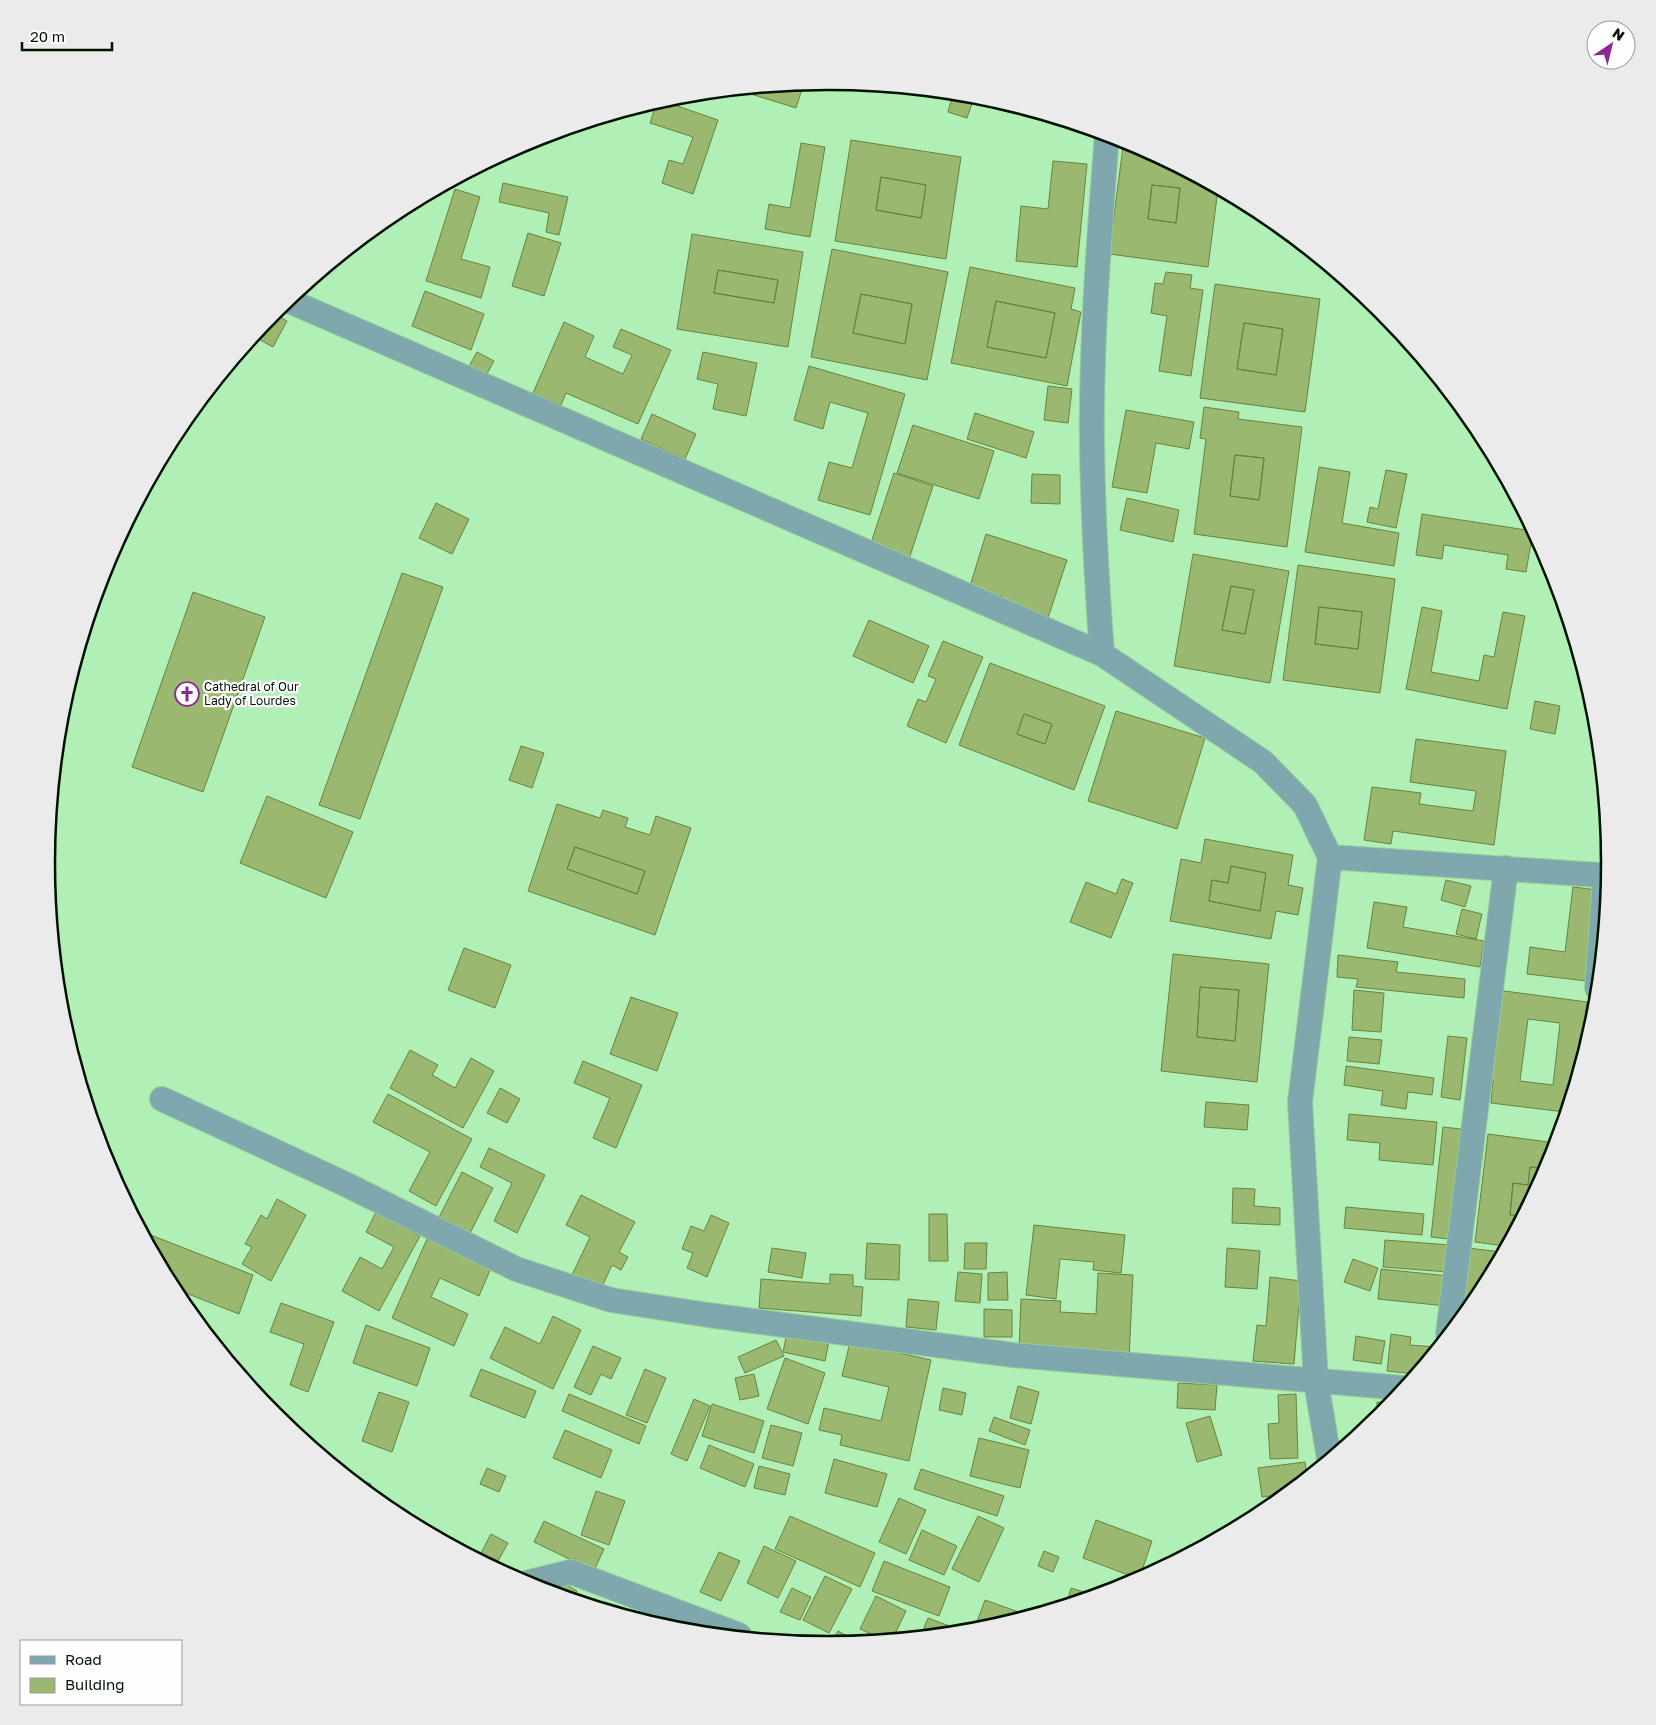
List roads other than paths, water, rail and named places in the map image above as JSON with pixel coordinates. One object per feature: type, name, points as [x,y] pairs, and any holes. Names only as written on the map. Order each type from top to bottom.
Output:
[{"type":"street","points":[[1102,654],[1094,548],[1092,408],[1097,262],[1106,142]]},
{"type":"street","points":[[294,303],[1102,654],[1263,762],[1305,805],[1330,857],[1300,1102],[1316,1382],[1328,1452]]},
{"type":"street","points":[[1330,857],[1506,868],[1598,875],[1600,877]]},
{"type":"street","points":[[1450,1321],[1506,868]]},
{"type":"street","points":[[162,1099],[343,1183],[516,1269],[611,1300],[708,1315],[1013,1355],[1395,1387]]},
{"type":"street","points":[[541,1580],[571,1572],[716,1627]]},
{"type":"place","name":"Cathedral of Our Lady of Lourdes","points":[[187,694]]}]
